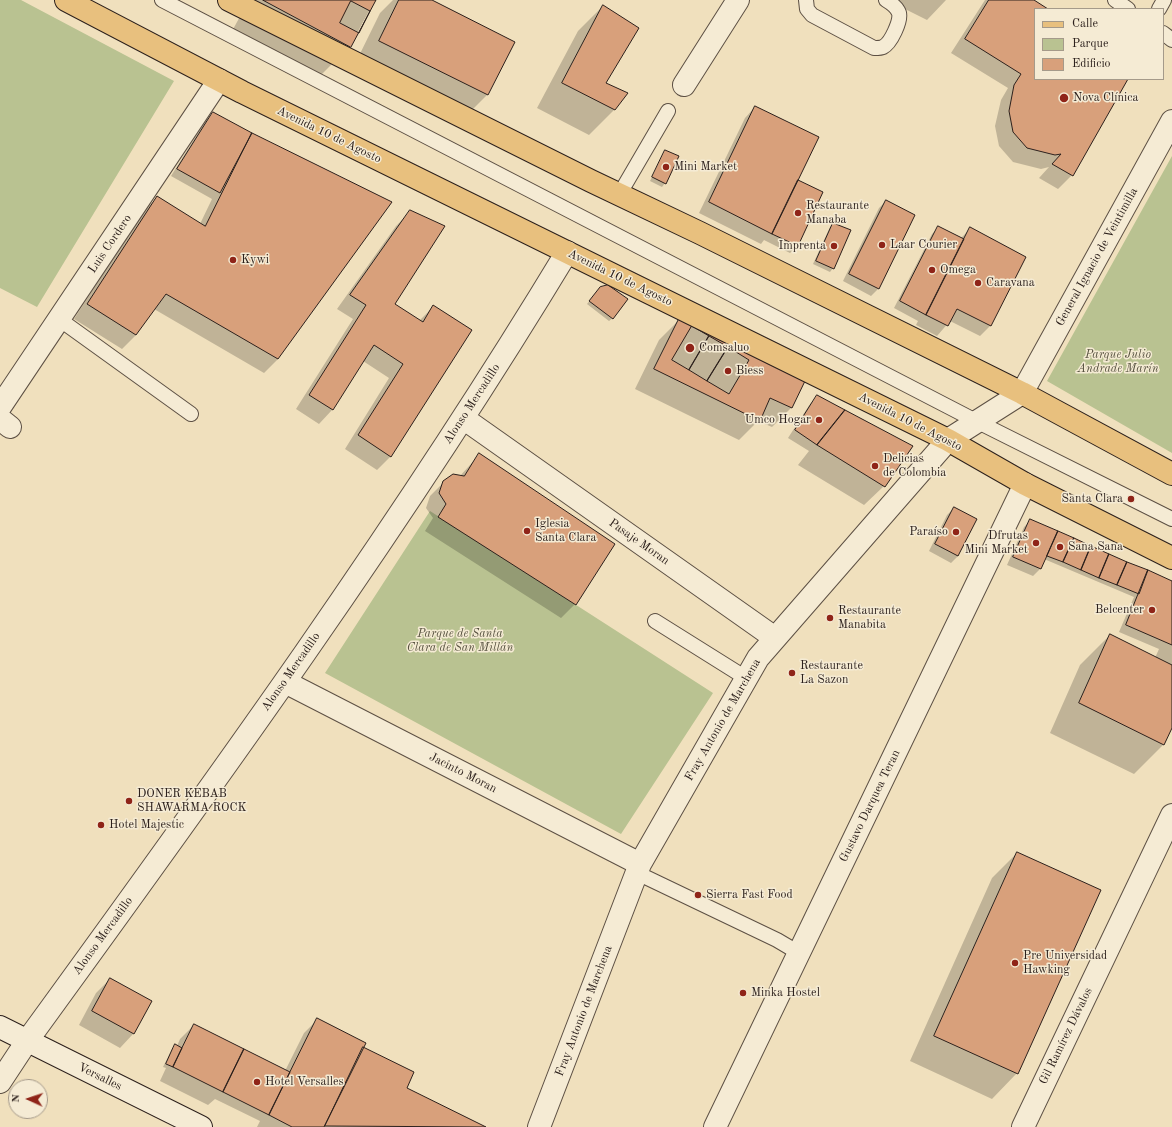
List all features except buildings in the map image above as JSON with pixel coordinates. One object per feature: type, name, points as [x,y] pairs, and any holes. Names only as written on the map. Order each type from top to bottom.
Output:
[{"type":"main road","name":"Avenida 10 de Agosto","points":[[66,0],[219,80],[948,440],[1024,484],[1172,558]]},
{"type":"main road","points":[[238,2],[619,195],[1022,393],[1172,474]]},
{"type":"street","points":[[684,85],[738,0]]},
{"type":"street","name":"Luis Cordero","points":[[0,407],[219,80]]},
{"type":"street","name":"General Ignacio de Veintimilla","points":[[1022,393],[1172,121]]},
{"type":"street","name":"Alonso Mercadillo","points":[[0,1082],[26,1041],[285,682],[463,418],[567,252]]},
{"type":"street","name":"Fray Antonio de Marchena","points":[[539,1127],[639,869],[758,658],[948,440],[1022,393]]},
{"type":"street","name":"Pasaje Moran","points":[[463,418],[775,638]]},
{"type":"street","name":"Gustavo Darquea Teran","points":[[715,1127],[1024,484]]},
{"type":"street","name":"Jacinto Moran","points":[[285,682],[639,869]]},
{"type":"street","name":"Gil Ramírez Dávalos","points":[[1023,1127],[1172,815]]},
{"type":"street","name":"Versalles","points":[[0,1027],[201,1127]]},
{"type":"lane","points":[[162,0],[976,421],[1172,519]]},
{"type":"lane","points":[[806,0],[807,9],[812,15],[874,48],[883,47],[889,42],[899,18],[899,12],[893,4],[886,0]]},
{"type":"lane","points":[[1114,0],[1126,8]]},
{"type":"lane","points":[[1164,34],[1172,40]]},
{"type":"lane","points":[[619,195],[668,111]]},
{"type":"lane","points":[[59,319],[191,414]]},
{"type":"lane","points":[[654,621],[746,678]]},
{"type":"lane","points":[[639,869],[777,940],[799,953]]},
{"type":"green space","points":[[0,0],[21,0],[174,81],[37,307],[0,288]]},
{"type":"green space","name":"Parque Julio Andrade Marín","points":[[1172,156],[1172,453],[1047,381]]},
{"type":"green space","name":"Parque de Santa Clara de San Millán","points":[[430,511],[713,693],[621,834],[325,673]]},
{"type":"place","name":"Nova Clínica","points":[[1064,98]]},
{"type":"place","name":"Mini Market","points":[[666,167]]},
{"type":"place","name":"Restaurante Manaba","points":[[798,213]]},
{"type":"place","name":"Laar Courier","points":[[882,245]]},
{"type":"place","name":"Imprenta","points":[[834,246]]},
{"type":"place","name":"Kywi","points":[[233,260]]},
{"type":"place","name":"Omega","points":[[932,270]]},
{"type":"place","name":"Caravana","points":[[978,283]]},
{"type":"place","name":"Comsaluo","points":[[690,348]]},
{"type":"place","name":"Biess","points":[[728,371]]},
{"type":"place","name":"Umco Hogar","points":[[819,420]]},
{"type":"place","name":"Delicias de Colombia","points":[[875,466]]},
{"type":"place","name":"Santa Clara","points":[[1131,499]]},
{"type":"place","name":"Iglesia Santa Clara","points":[[527,531]]},
{"type":"place","name":"Paraíso","points":[[956,532]]},
{"type":"place","name":"Dfrutas Mini Market","points":[[1036,543]]},
{"type":"place","name":"Sana Sana","points":[[1060,547]]},
{"type":"place","name":"Belcenter","points":[[1152,610]]},
{"type":"place","name":"Restaurante Manabita","points":[[830,618]]},
{"type":"place","name":"Restaurante La Sazon","points":[[792,673]]},
{"type":"place","name":"DONER KEBAB SHAWARMA ROCK","points":[[129,801]]},
{"type":"place","name":"Hotel Majestic","points":[[101,825]]},
{"type":"place","name":"Sierra Fast Food","points":[[698,895]]},
{"type":"place","name":"Pre Universidad Hawking","points":[[1015,963]]},
{"type":"place","name":"Minka Hostel","points":[[743,993]]},
{"type":"place","name":"Hotel Versalles","points":[[257,1082]]}]
